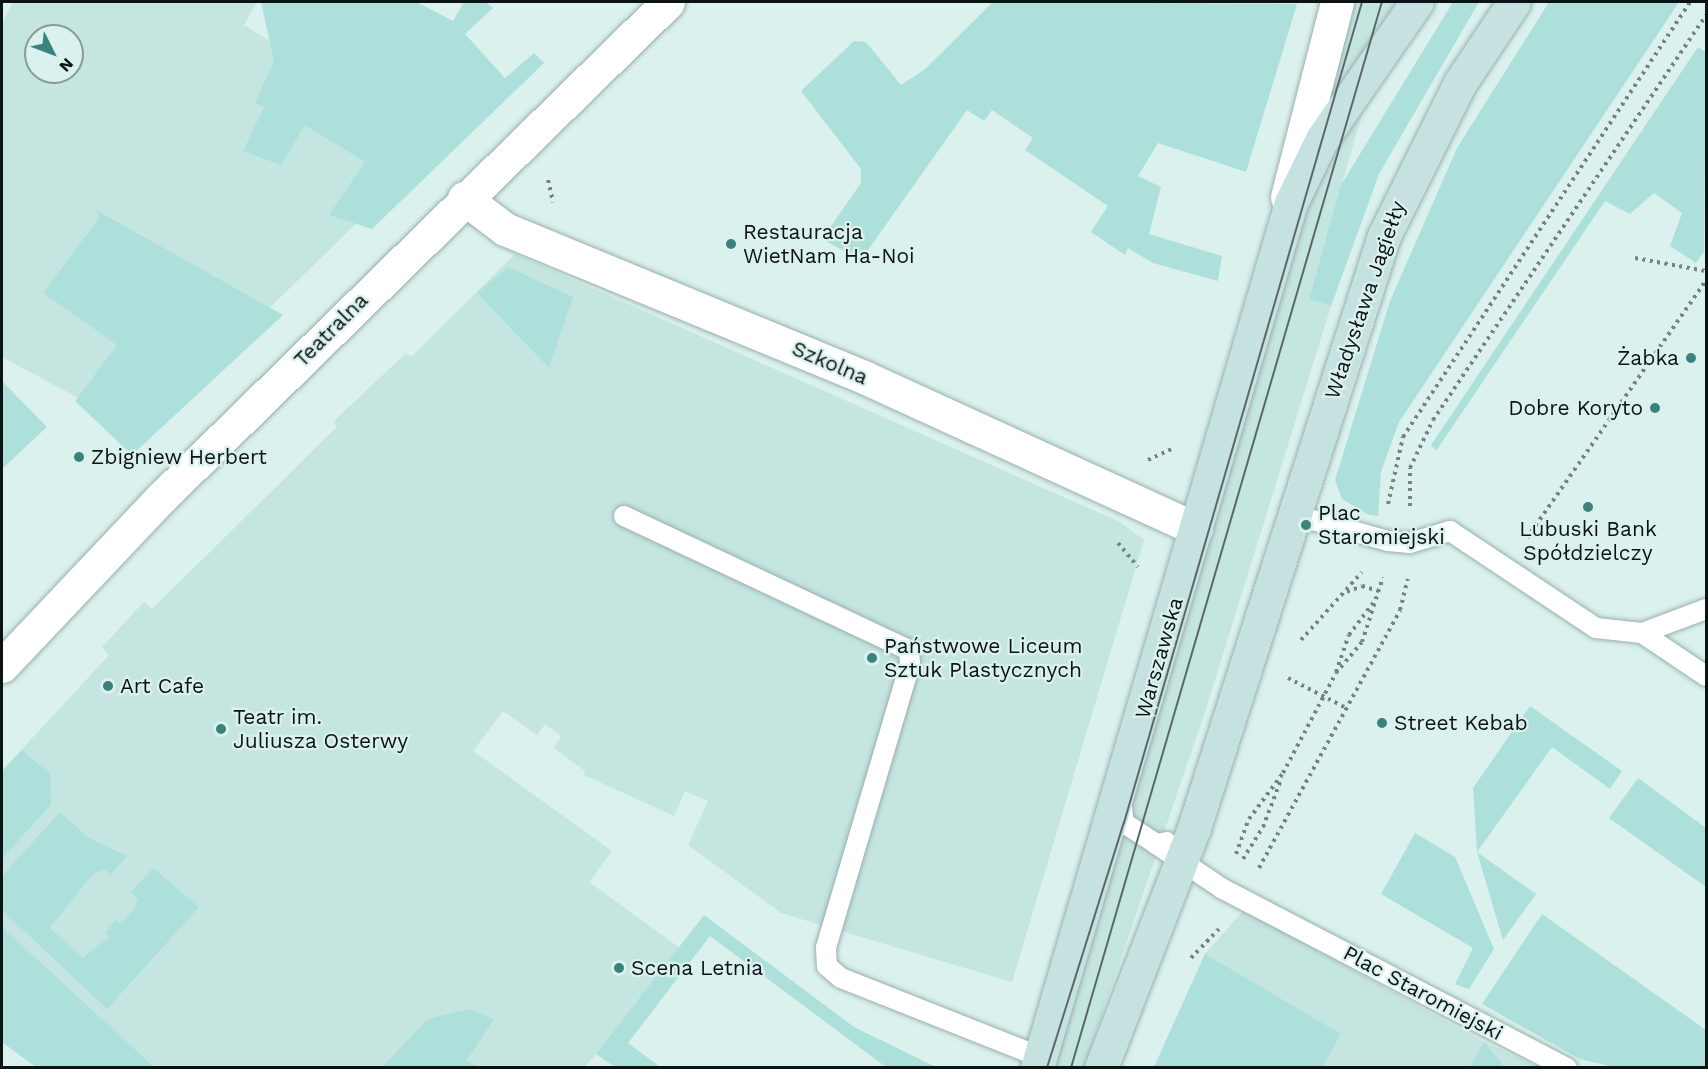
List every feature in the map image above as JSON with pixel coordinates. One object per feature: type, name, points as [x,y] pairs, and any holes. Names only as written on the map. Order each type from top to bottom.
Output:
[{"type":"main road","points":[[1277,246],[1322,139],[1417,2]]},
{"type":"main road","name":"Władysława Jagiełły","points":[[1295,515],[1403,191],[1460,83],[1514,2]]},
{"type":"main road","name":"Warszawska","points":[[1039,1062],[1120,795],[1277,246]]},
{"type":"main road","points":[[1101,1068],[1168,854],[1194,828],[1295,515]]},
{"type":"street","name":"Teatralna","points":[[2,666],[161,498],[464,198],[668,2]]},
{"type":"street","points":[[1277,246],[1306,106],[1337,2]]},
{"type":"street","name":"Szkolna","points":[[464,198],[505,229],[864,377],[1196,529]]},
{"type":"lane","points":[[1295,515],[1388,541],[1410,543],[1450,531],[1596,628],[1642,633],[1707,609]]},
{"type":"lane","points":[[624,516],[909,650],[910,664],[826,948],[827,966],[841,978],[1039,1062]]},
{"type":"lane","points":[[1642,633],[1707,676]]},
{"type":"lane","name":"Plac Staromiejski","points":[[1120,795],[1124,823],[1168,854],[1243,898],[1566,1068]]},
{"type":"path","points":[[1283,773],[1249,819],[1234,867],[1263,827],[1283,773],[1336,673],[1362,642],[1379,591],[1388,541],[1390,478],[1402,436],[1690,2]]},
{"type":"path","points":[[1189,961],[1243,898],[1400,610],[1410,543],[1410,468],[1433,420],[1707,15]]},
{"type":"path","points":[[544,167],[554,206]]},
{"type":"path","points":[[1635,258],[1707,271]]},
{"type":"path","points":[[1506,569],[1707,280]]},
{"type":"path","points":[[1141,464],[1183,444]]},
{"type":"path","points":[[1309,633],[1346,592],[1362,586],[1379,591]]},
{"type":"path","points":[[1336,673],[1349,635],[1375,602]]},
{"type":"path","points":[[1291,679],[1346,708]]},
{"type":"shaded area","points":[[13,2],[257,2],[244,25],[400,122],[429,153],[142,432],[2,357],[2,24]]},
{"type":"shaded area","points":[[261,2],[416,2],[453,21],[464,2],[486,2],[493,8],[465,34],[505,78],[534,53],[544,63],[372,229],[329,215],[365,162],[305,125],[281,165],[243,151],[264,107],[255,103],[274,61]]},
{"type":"shaded area","points":[[993,2],[1297,4],[1246,172],[1158,143],[1138,176],[1161,187],[1149,234],[1222,256],[1218,281],[1153,263],[1128,248],[1125,255],[1091,232],[1108,206],[1025,150],[1033,138],[992,110],[984,121],[967,110],[861,260],[822,239],[861,183],[861,169],[801,91],[854,41],[866,42],[901,85],[924,70]]},
{"type":"shaded area","points":[[1348,2],[1394,2],[1309,299],[1331,306],[1207,706],[1084,1067],[1039,1068]]},
{"type":"shaded area","points":[[1453,2],[1479,2],[1379,174],[1331,306],[1309,299],[1341,185]]},
{"type":"shaded area","points":[[1549,2],[1679,2],[1399,422],[1381,472],[1378,516],[1369,515],[1342,499],[1335,480],[1390,301],[1457,148]]},
{"type":"shaded area","points":[[1698,47],[1706,52],[1704,252],[1696,263],[1670,246],[1682,213],[1654,193],[1630,214],[1605,201],[1436,451],[1431,445]]},
{"type":"shaded area","points":[[96,210],[283,315],[132,455],[75,401],[117,345],[43,293],[99,218]]},
{"type":"shaded area","points":[[515,254],[1120,522],[1144,540],[1012,982],[781,913],[688,845],[708,801],[685,791],[674,816],[584,775],[585,771],[554,748],[561,736],[545,724],[537,735],[503,711],[473,751],[612,851],[589,882],[680,948],[617,1033],[584,1067],[477,1067],[443,1042],[421,1067],[36,1067],[2,1042],[2,771],[109,655],[102,647],[144,602],[152,609],[337,427],[334,421],[406,353],[411,357]]},
{"type":"shaded area","points":[[508,267],[573,297],[549,368],[477,293]]},
{"type":"shaded area","points":[[2,381],[47,427],[2,469]]},
{"type":"shaded area","points":[[1530,706],[1622,771],[1610,789],[1552,747],[1477,852],[1473,788]]},
{"type":"shaded area","points":[[22,750],[50,774],[51,805],[2,858],[2,771]]},
{"type":"shaded area","points":[[1638,778],[1706,828],[1706,887],[1609,818]]},
{"type":"shaded area","points":[[60,812],[89,838],[127,856],[111,874],[104,869],[92,875],[50,928],[83,958],[109,937],[105,933],[116,920],[121,924],[133,911],[138,899],[131,892],[153,868],[199,907],[107,1009],[2,910],[2,876]]},
{"type":"shaded area","points":[[1415,833],[1455,857],[1494,949],[1469,989],[1455,984],[1473,948],[1381,894]]},
{"type":"shaded area","points":[[1477,852],[1536,894],[1503,940]]},
{"type":"shaded area","points":[[1244,910],[1484,1042],[1538,1067],[1154,1068],[1205,954]]},
{"type":"shaded area","points":[[1542,914],[1706,1030],[1706,1067],[1613,1067],[1580,1059],[1482,1004]]},
{"type":"shaded area","points":[[704,915],[854,1027],[936,1067],[886,1067],[710,936],[628,1043],[659,1066],[615,1067],[596,1054]]},
{"type":"shaded area","points":[[2,927],[154,1067],[36,1067],[2,1042]]},
{"type":"shaded area","points":[[1205,954],[1341,1034],[1322,1067],[1154,1067]]},
{"type":"shaded area","points":[[470,1009],[494,1019],[467,1060],[477,1067],[382,1067],[428,1019]]},
{"type":"shaded area","points":[[1484,1042],[1501,1062],[1503,1067],[1470,1067]]},
{"type":"tram line","points":[[1047,1068],[1124,823],[1362,2]]},
{"type":"tram line","points":[[1071,1068],[1382,2]]},
{"type":"place","name":"Restauracja WietNam Ha-Noi","points":[[731,244]]},
{"type":"place","name":"Żabka","points":[[1691,358]]},
{"type":"place","name":"Dobre Koryto","points":[[1655,408]]},
{"type":"place","name":"Zbigniew Herbert","points":[[79,457]]},
{"type":"place","name":"Lubuski Bank Spółdzielczy","points":[[1588,507]]},
{"type":"place","name":"Plac Staromiejski","points":[[1306,525]]},
{"type":"place","name":"Państwowe Liceum Sztuk Plastycznych","points":[[872,658]]},
{"type":"place","name":"Art Cafe","points":[[108,686]]},
{"type":"place","name":"Street Kebab","points":[[1382,723]]},
{"type":"place","name":"Teatr im. Juliusza Osterwy","points":[[221,729]]},
{"type":"place","name":"Scena Letnia","points":[[619,968]]}]
